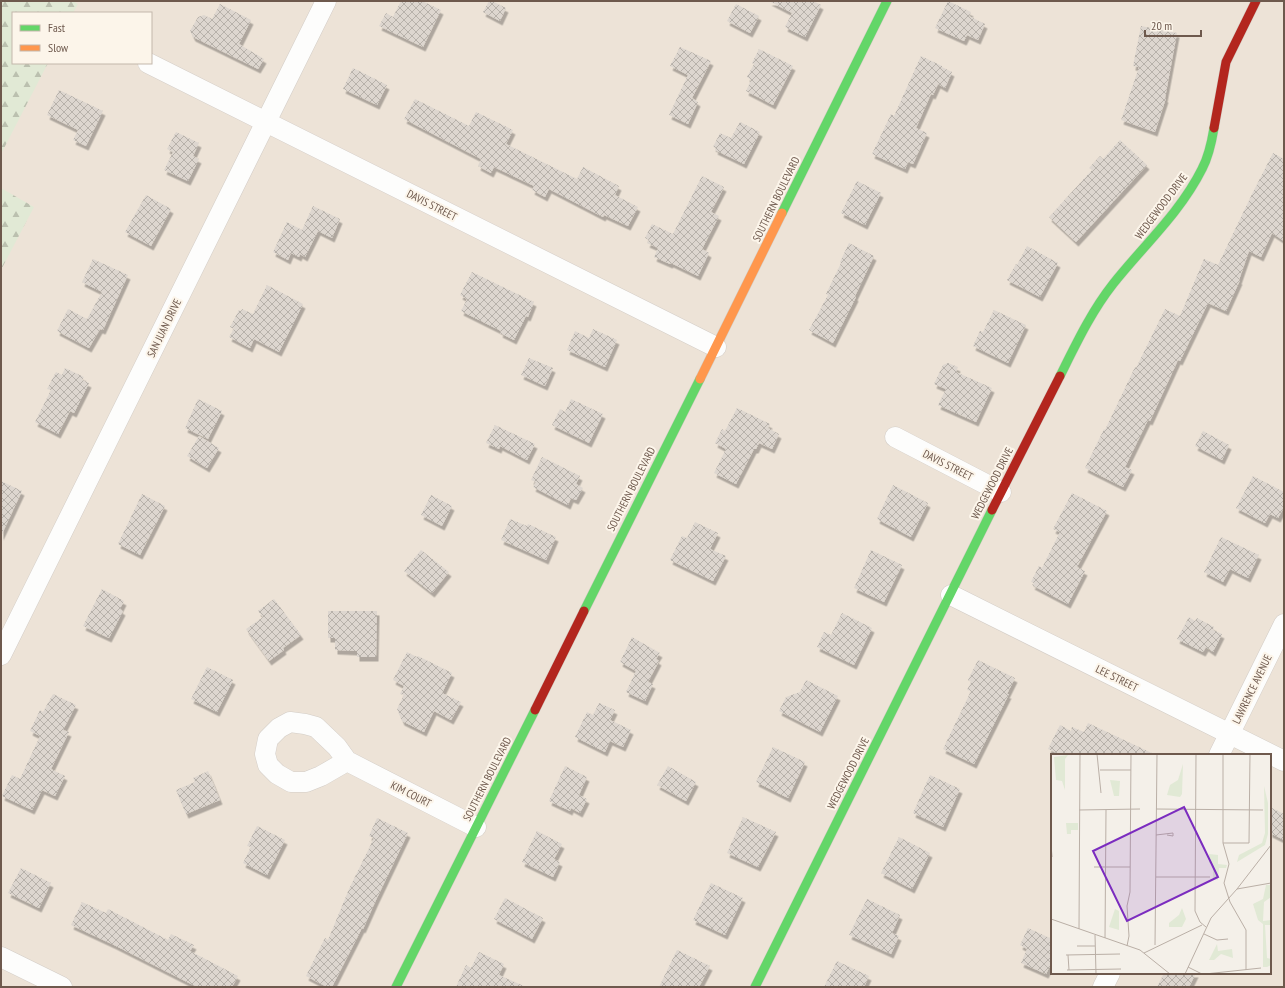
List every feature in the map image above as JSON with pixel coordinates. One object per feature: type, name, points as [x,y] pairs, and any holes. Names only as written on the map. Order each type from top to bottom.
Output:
[{"type":"street","name":"SAN JUAN DRIVE","points":[[1,655],[326,1]]},
{"type":"street","name":"SOUTHERN BOULEVARD","points":[[396,987],[887,1]]},
{"type":"street","name":"WEDGEWOOD DRIVE","points":[[755,987],[1001,492],[1092,314],[1113,284],[1180,204],[1203,168],[1213,135],[1226,62],[1256,1]]},
{"type":"street","name":"DAVIS STREET","points":[[150,64],[716,346]]},
{"type":"street","name":"DAVIS STREET","points":[[895,437],[1001,492]]},
{"type":"street","name":"LEE STREET","points":[[951,595],[1270,754]]},
{"type":"street","name":"LAWRENCE AVENUE","points":[[1220,754],[1284,624]]},
{"type":"street","name":"LEE STREET","points":[[1271,754],[1284,761]]},
{"type":"street","name":"KIM COURT","points":[[347,761],[476,827]]},
{"type":"street","points":[[1,957],[62,987]]},
{"type":"street","points":[[1103,987],[1110,974]]},
{"type":"shaded area","points":[[1,1],[1284,1],[1284,987],[1,987]]},
{"type":"green space","points":[[2,1],[73,1],[78,4],[74,12],[12,12],[12,64],[47,64],[1,154]]},
{"type":"green space","points":[[1,188],[34,207],[1,270]]},
{"type":"building","points":[[401,1],[422,1],[441,10],[423,47],[379,26],[386,13],[393,17]]},
{"type":"building","points":[[489,1],[506,8],[500,21],[483,12]]},
{"type":"building","points":[[769,1],[813,1],[821,5],[805,37],[785,27],[792,13]]},
{"type":"building","points":[[948,1],[971,12],[969,16],[985,24],[978,40],[967,35],[964,41],[935,28]]},
{"type":"building","points":[[220,4],[251,20],[239,44],[264,59],[258,69],[193,37],[190,31],[198,17],[204,15],[212,19]]},
{"type":"building","points":[[736,4],[759,16],[750,33],[727,21]]},
{"type":"building","points":[[1141,26],[1177,33],[1166,98],[1155,132],[1121,120],[1139,67],[1133,66]]},
{"type":"building","points":[[680,47],[711,61],[692,98],[698,102],[688,124],[669,115],[688,75],[670,66]]},
{"type":"building","points":[[759,49],[793,66],[773,105],[746,91],[751,80],[747,77],[754,64],[752,63]]},
{"type":"building","points":[[921,56],[952,72],[945,88],[938,84],[933,95],[931,94],[916,128],[927,133],[913,164],[908,162],[905,169],[872,154],[891,114],[894,116]]},
{"type":"building","points":[[353,68],[387,85],[377,105],[343,89]]},
{"type":"building","points":[[59,90],[103,111],[86,146],[73,140],[78,130],[47,115]]},
{"type":"building","points":[[415,99],[469,126],[476,112],[513,130],[506,144],[577,179],[583,167],[619,186],[615,195],[638,207],[628,226],[604,215],[603,217],[549,189],[545,197],[532,190],[534,186],[494,167],[491,173],[478,166],[481,159],[404,119]]},
{"type":"building","points":[[740,122],[760,132],[744,164],[715,150],[716,148],[713,147],[720,133],[731,138]]},
{"type":"building","points":[[176,132],[199,143],[193,156],[199,159],[188,181],[164,170],[173,152],[167,149]]},
{"type":"building","points":[[1120,140],[1147,165],[1076,242],[1049,217],[1092,170],[1089,168],[1100,156],[1103,159]]},
{"type":"building","points":[[1273,153],[1284,159],[1284,241],[1272,233],[1261,257],[1249,251],[1240,280],[1226,311],[1208,303],[1180,361],[1178,360],[1150,421],[1148,420],[1125,467],[1132,470],[1123,487],[1085,468],[1165,309],[1180,316],[1204,259],[1218,265]]},
{"type":"building","points":[[702,176],[724,187],[711,212],[719,216],[702,249],[709,253],[698,276],[671,263],[670,264],[654,257],[658,248],[647,243],[649,240],[645,238],[652,224],[673,234]]},
{"type":"building","points":[[857,181],[881,193],[865,225],[841,213]]},
{"type":"building","points":[[146,195],[171,209],[151,246],[125,232]]},
{"type":"building","points":[[313,206],[340,219],[332,238],[318,231],[305,257],[300,254],[299,257],[291,253],[288,260],[273,252],[287,222],[302,230]]},
{"type":"building","points":[[849,243],[874,256],[833,343],[809,330],[828,295],[826,294]]},
{"type":"building","points":[[1027,246],[1058,263],[1040,297],[1007,280]]},
{"type":"building","points":[[93,259],[128,275],[103,330],[100,329],[89,348],[57,331],[68,309],[87,319],[102,292],[82,282]]},
{"type":"building","points":[[472,272],[534,302],[528,317],[526,316],[514,340],[500,333],[501,331],[461,311],[467,299],[460,295]]},
{"type":"building","points":[[267,285],[303,304],[279,352],[254,339],[250,348],[229,337],[234,329],[230,327],[239,310],[241,311],[242,309],[253,314]]},
{"type":"building","points":[[994,310],[1026,325],[1008,363],[973,346],[980,331],[983,332]]},
{"type":"building","points":[[593,329],[617,340],[605,367],[567,350],[575,331],[589,338]]},
{"type":"building","points":[[529,358],[553,368],[545,386],[521,375]]},
{"type":"building","points":[[948,363],[958,367],[956,372],[992,388],[976,422],[938,405],[946,389],[934,384],[943,365]]},
{"type":"building","points":[[65,368],[84,377],[82,380],[89,383],[74,413],[70,411],[58,434],[35,422],[51,390],[47,389],[56,372],[62,375]]},
{"type":"building","points":[[198,399],[222,411],[208,439],[185,428]]},
{"type":"building","points":[[571,399],[603,414],[589,443],[552,425],[560,409],[565,412]]},
{"type":"building","points":[[737,408],[770,424],[768,428],[779,434],[772,449],[759,443],[756,449],[754,449],[736,484],[714,473],[726,449],[715,443],[722,429],[725,431]]},
{"type":"building","points":[[495,425],[535,444],[527,460],[500,446],[499,449],[486,443]]},
{"type":"building","points":[[1203,431],[1229,445],[1222,460],[1195,446]]},
{"type":"building","points":[[199,436],[219,448],[207,468],[187,456]]},
{"type":"building","points":[[542,457],[580,476],[576,484],[583,488],[576,500],[571,498],[568,505],[533,487],[536,482],[531,480]]},
{"type":"building","points":[[1253,476],[1284,492],[1284,507],[1278,518],[1270,514],[1265,523],[1236,508]]},
{"type":"building","points":[[1,481],[22,491],[1,536]]},
{"type":"building","points":[[893,485],[928,503],[911,537],[877,519]]},
{"type":"building","points":[[1072,493],[1107,511],[1077,567],[1085,571],[1068,604],[1032,585],[1034,583],[1031,582],[1039,566],[1042,568],[1060,532],[1053,529]]},
{"type":"building","points":[[142,494],[165,506],[140,555],[118,544]]},
{"type":"building","points":[[431,495],[452,506],[442,526],[421,515]]},
{"type":"building","points":[[510,519],[527,526],[528,524],[556,537],[546,560],[501,540]]},
{"type":"building","points":[[695,522],[718,533],[710,549],[726,556],[713,581],[670,560],[682,536],[687,538]]},
{"type":"building","points":[[1221,537],[1259,555],[1248,578],[1230,569],[1223,582],[1204,572]]},
{"type":"building","points":[[421,550],[449,572],[432,593],[404,571]]},
{"type":"building","points":[[871,550],[902,565],[884,602],[854,588]]},
{"type":"building","points":[[102,589],[124,601],[120,609],[123,611],[109,638],[83,626]]},
{"type":"building","points":[[274,599],[301,635],[283,648],[284,650],[269,661],[246,629],[263,617],[258,611]]},
{"type":"building","points":[[328,611],[377,611],[376,657],[357,657],[357,651],[335,650],[335,638],[328,638]]},
{"type":"building","points":[[842,613],[872,628],[854,665],[817,647],[824,632],[831,635]]},
{"type":"building","points":[[1189,617],[1195,621],[1197,618],[1214,627],[1213,630],[1222,634],[1213,652],[1206,647],[1203,652],[1177,639]]},
{"type":"building","points":[[632,637],[660,653],[656,659],[659,661],[648,682],[653,684],[645,701],[626,692],[636,671],[620,662]]},
{"type":"building","points":[[407,652],[452,673],[442,693],[461,702],[451,720],[434,711],[424,732],[402,721],[397,709],[404,695],[400,694],[404,686],[393,680]]},
{"type":"building","points":[[978,660],[1015,678],[1007,694],[1009,694],[974,764],[943,749],[971,691],[967,690],[971,682],[968,680]]},
{"type":"building","points":[[207,667],[233,680],[217,712],[191,699]]},
{"type":"building","points":[[806,680],[838,696],[820,732],[779,711],[786,697],[800,692]]},
{"type":"building","points":[[53,694],[76,705],[63,730],[69,732],[51,769],[65,776],[55,796],[42,790],[32,810],[2,796],[12,775],[20,779],[40,736],[30,731],[40,710],[43,712]]},
{"type":"building","points":[[599,703],[615,710],[610,720],[631,730],[623,747],[610,741],[605,752],[575,737],[587,712],[593,715]]},
{"type":"building","points":[[1088,723],[1154,754],[1059,754],[1048,749],[1060,725],[1071,731],[1072,727],[1084,732]]},
{"type":"building","points":[[773,747],[805,762],[788,798],[756,782]]},
{"type":"building","points":[[565,766],[587,777],[579,795],[587,799],[580,813],[571,808],[570,811],[549,801]]},
{"type":"building","points":[[668,766],[696,782],[686,801],[657,785]]},
{"type":"building","points":[[208,771],[220,800],[186,814],[176,790],[195,782],[193,778]]},
{"type":"building","points":[[930,775],[960,789],[943,827],[913,813]]},
{"type":"building","points":[[1271,808],[1284,814],[1284,840],[1271,834]]},
{"type":"building","points":[[743,817],[776,832],[758,867],[727,853]]},
{"type":"building","points":[[377,818],[408,833],[363,929],[362,928],[332,987],[327,987],[306,976],[325,938],[328,940],[349,889],[374,838],[369,836]]},
{"type":"building","points":[[257,826],[285,840],[267,875],[243,863],[251,847],[247,846]]},
{"type":"building","points":[[537,831],[562,844],[554,859],[560,862],[553,877],[522,862]]},
{"type":"building","points":[[899,837],[930,853],[912,889],[881,873]]},
{"type":"building","points":[[21,868],[51,883],[39,908],[8,893]]},
{"type":"building","points":[[711,883],[743,898],[725,935],[693,920]]},
{"type":"building","points":[[505,898],[543,918],[532,939],[494,919]]},
{"type":"building","points":[[867,899],[900,915],[892,933],[899,936],[891,954],[849,935]]},
{"type":"building","points":[[82,902],[106,913],[108,909],[168,940],[171,934],[194,945],[190,951],[238,976],[232,987],[197,987],[71,925]]},
{"type":"building","points":[[1028,928],[1051,939],[1051,964],[1046,974],[1021,963],[1027,949],[1020,945]]},
{"type":"building","points":[[677,950],[710,966],[699,987],[659,987]]},
{"type":"building","points":[[479,952],[504,964],[499,975],[526,987],[456,987],[466,965],[471,968]]},
{"type":"building","points":[[837,961],[869,976],[864,987],[824,987]]},
{"type":"building","points":[[1164,974],[1196,974],[1189,987],[1157,987]]},
{"type":"traffic: fast","points":[[782,213],[887,1]]},
{"type":"traffic: fast","points":[[1060,376],[1084,328],[1105,295],[1172,215],[1193,185],[1206,160],[1214,128]]},
{"type":"traffic: fast","points":[[584,611],[700,379]]},
{"type":"traffic: fast","points":[[755,987],[992,510]]},
{"type":"traffic: fast","points":[[396,987],[535,710]]},
{"type":"traffic: slow","points":[[700,379],[782,213]]},
{"type":"traffic: jam","points":[[1214,128],[1226,62],[1256,1]]},
{"type":"traffic: jam","points":[[992,510],[1060,376]]},
{"type":"traffic: jam","points":[[535,710],[584,611]]}]
